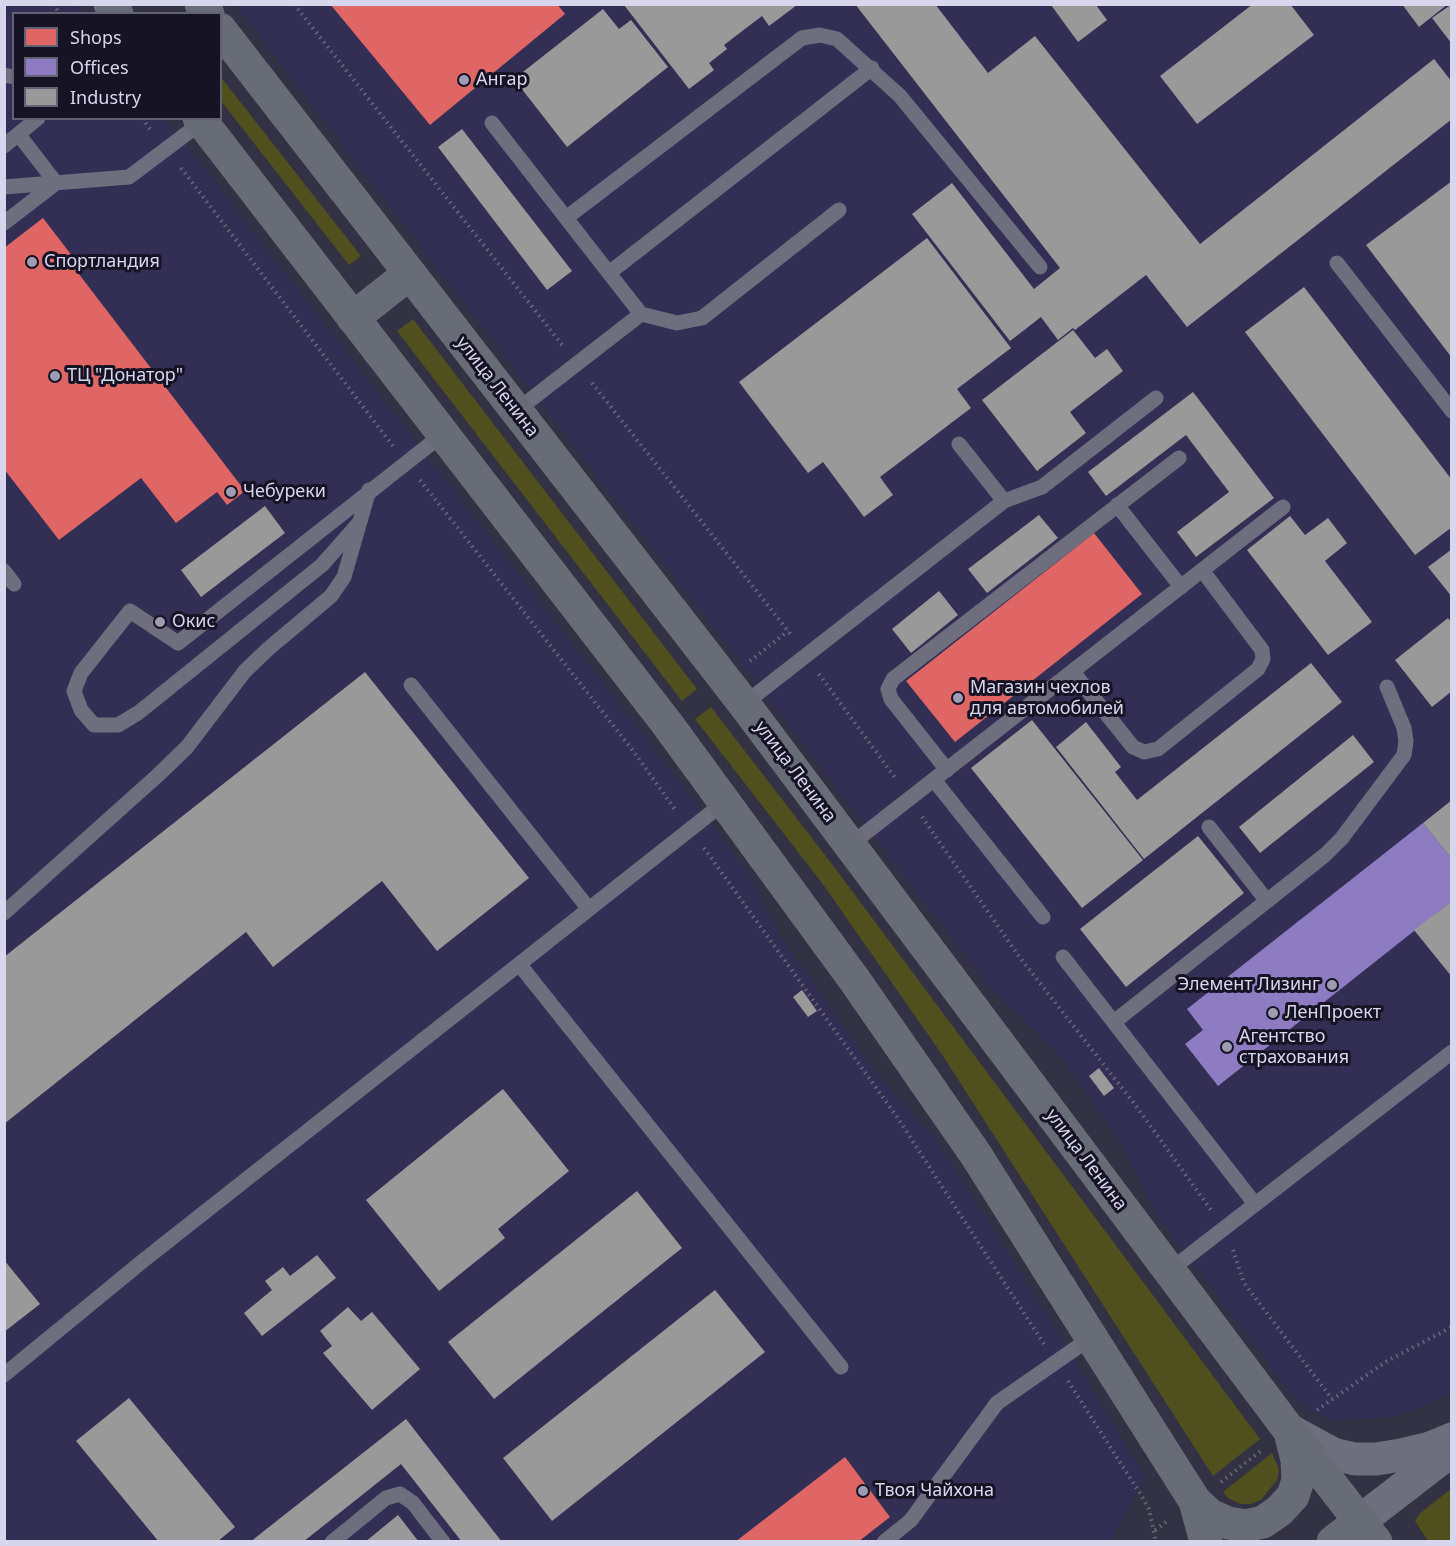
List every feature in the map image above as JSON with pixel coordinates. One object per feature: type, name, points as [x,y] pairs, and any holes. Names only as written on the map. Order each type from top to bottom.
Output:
[{"type":"main road","name":"улица Ленина","points":[[222,32],[744,704],[1169,1271],[1368,1531]]},
{"type":"main road","points":[[200,120],[726,801],[976,1155],[1195,1501],[1210,1515],[1228,1523],[1246,1526],[1263,1522],[1279,1511],[1293,1496],[1298,1480],[1297,1460],[1289,1430]]},
{"type":"main road","points":[[353,318],[409,274]]},
{"type":"main road","points":[[1289,1430],[1333,1454],[1355,1459],[1376,1459],[1401,1455],[1430,1448],[1452,1439]]},
{"type":"main road","points":[[1333,1542],[1368,1531],[1452,1450]]},
{"type":"main road","points":[[1195,1501],[1206,1542]]},
{"type":"lane","points":[[566,218],[802,38],[820,35],[837,39],[872,68],[900,96],[1040,267]]},
{"type":"lane","points":[[609,273],[872,68]]},
{"type":"lane","points":[[4,146],[36,120]]},
{"type":"lane","points":[[4,187],[129,177],[200,120]]},
{"type":"lane","points":[[492,123],[641,314],[677,323],[702,318],[839,210]]},
{"type":"lane","points":[[20,135],[56,183]]},
{"type":"lane","points":[[4,223],[56,183]]},
{"type":"lane","points":[[1336,263],[1452,411]]},
{"type":"lane","points":[[516,411],[641,314]]},
{"type":"lane","points":[[744,704],[1004,501],[1042,487],[1156,398]]},
{"type":"lane","points":[[359,523],[322,565],[138,713],[118,725],[94,725],[81,710],[74,691],[81,673],[130,611],[178,643],[369,490],[443,434]]},
{"type":"lane","points":[[960,444],[1004,501]]},
{"type":"lane","points":[[947,770],[891,699],[888,689],[893,680],[1179,458]]},
{"type":"lane","points":[[4,913],[157,776],[193,739],[245,671],[331,596],[344,577],[369,490]]},
{"type":"lane","points":[[1117,505],[1181,587]]},
{"type":"lane","points":[[850,846],[1283,507]]},
{"type":"lane","points":[[1073,672],[1133,747],[1144,752],[1158,749],[1258,669],[1263,659],[1262,650],[1202,570]]},
{"type":"lane","points":[[411,685],[589,909]]},
{"type":"lane","points":[[1114,1022],[1342,838],[1404,755],[1406,741],[1404,728],[1387,687]]},
{"type":"lane","points":[[934,780],[1043,918]]},
{"type":"lane","points":[[4,1376],[144,1260],[726,801]]},
{"type":"lane","points":[[1209,827],[1267,900]]},
{"type":"lane","points":[[1063,957],[1255,1204]]},
{"type":"lane","points":[[519,964],[841,1367]]},
{"type":"lane","points":[[1169,1271],[1452,1052]]},
{"type":"lane","points":[[884,1542],[911,1520],[998,1403],[1092,1337]]},
{"type":"lane","points":[[332,1542],[386,1498],[400,1494],[413,1503],[443,1542]]},
{"type":"path","points":[[294,4],[805,655],[910,799],[1018,956],[1136,1106],[1224,1228],[1244,1283],[1332,1399]]},
{"type":"shaded area","points":[[77,4],[83,12],[12,12],[12,120],[167,120],[749,874],[779,934],[873,1069],[934,1137],[1047,1314],[1145,1477],[1110,1541],[5,1542],[4,5]]},
{"type":"shaded area","points":[[235,5],[1451,5],[1451,1392],[1427,1405],[1391,1417],[1333,1420],[1308,1410],[1294,1397],[1158,1217],[1117,1137],[1056,1051],[991,989]]},
{"type":"shaded area","points":[[222,79],[361,256],[349,265],[222,102]]},
{"type":"shaded area","points":[[413,319],[697,689],[682,701],[397,331]]},
{"type":"shaded area","points":[[711,707],[835,868],[1260,1439],[1213,1476],[943,1056],[822,883],[695,719]]},
{"type":"shaded area","points":[[1272,1453],[1279,1469],[1277,1480],[1261,1500],[1251,1504],[1240,1504],[1228,1498],[1223,1492]]},
{"type":"shaded area","points":[[1451,1489],[1451,1541],[1428,1541],[1415,1521],[1419,1514]]},
{"type":"building: Shops","points":[[330,4],[557,4],[565,14],[430,125]]},
{"type":"building: Shops","points":[[43,218],[76,261],[72,265],[245,491],[227,505],[217,492],[176,523],[141,478],[59,540],[4,469],[4,248]]},
{"type":"building: Shops","points":[[1094,533],[1142,594],[955,742],[906,681]]},
{"type":"building: Shops","points":[[845,1457],[890,1517],[858,1542],[735,1542]]},
{"type":"building: Offices","points":[[1423,823],[1452,859],[1452,901],[1218,1086],[1185,1044],[1203,1030],[1187,1009]]},
{"type":"building: Industry","points":[[855,4],[935,4],[988,73],[1035,36],[1200,244],[1434,59],[1452,82],[1452,119],[1187,327],[1146,275],[1075,330],[1073,328],[1058,340],[1041,317],[1010,341],[912,214],[952,183],[1034,289],[1060,268]]},
{"type":"building: Industry","points":[[1253,4],[1290,4],[1314,35],[1197,124],[1160,76]]},
{"type":"building: Industry","points":[[1402,4],[1448,4],[1419,27]]},
{"type":"building: Industry","points":[[1452,4],[1452,44],[1432,18]]},
{"type":"building: Industry","points":[[624,5],[797,5],[769,26],[762,16],[724,45],[727,49],[709,63],[714,70],[689,89]]},
{"type":"building: Industry","points":[[1051,5],[1096,5],[1107,20],[1078,42]]},
{"type":"building: Industry","points":[[603,9],[619,29],[631,20],[668,67],[567,147],[514,79]]},
{"type":"building: Industry","points":[[462,129],[572,271],[547,290],[438,147]]},
{"type":"building: Industry","points":[[1452,181],[1452,358],[1366,245]]},
{"type":"building: Industry","points":[[927,238],[1011,348],[957,389],[971,408],[880,477],[893,495],[864,517],[823,462],[808,473],[739,382]]},
{"type":"building: Industry","points":[[1304,287],[1452,480],[1452,527],[1415,555],[1245,332]]},
{"type":"building: Industry","points":[[1073,330],[1095,358],[1107,349],[1123,371],[1070,412],[1086,433],[1037,471],[982,400]]},
{"type":"building: Industry","points":[[1193,392],[1274,498],[1196,557],[1177,532],[1229,492],[1186,435],[1106,496],[1088,472]]},
{"type":"building: Industry","points":[[265,506],[285,533],[201,597],[181,570]]},
{"type":"building: Industry","points":[[1039,515],[1058,538],[987,593],[968,569]]},
{"type":"building: Industry","points":[[1290,516],[1305,535],[1328,518],[1347,543],[1325,561],[1372,622],[1328,655],[1247,550]]},
{"type":"building: Industry","points":[[1452,549],[1452,597],[1428,567]]},
{"type":"building: Industry","points":[[939,591],[958,615],[911,653],[892,629]]},
{"type":"building: Industry","points":[[1448,618],[1452,623],[1452,691],[1432,707],[1395,660]]},
{"type":"building: Industry","points":[[1311,663],[1342,702],[1144,859],[1056,747],[1086,722],[1121,767],[1115,772],[1137,800]]},
{"type":"building: Industry","points":[[365,672],[529,878],[437,951],[382,881],[273,967],[246,932],[4,1124],[4,957]]},
{"type":"building: Industry","points":[[1032,720],[1143,860],[1082,908],[971,768]]},
{"type":"building: Industry","points":[[1353,735],[1374,762],[1260,853],[1239,827]]},
{"type":"building: Industry","points":[[1452,800],[1452,859],[1423,823]]},
{"type":"building: Industry","points":[[1198,836],[1244,893],[1126,987],[1080,929]]},
{"type":"building: Industry","points":[[1452,901],[1452,977],[1414,930]]},
{"type":"building: Industry","points":[[802,990],[817,1011],[808,1017],[793,997]]},
{"type":"building: Industry","points":[[1099,1068],[1114,1088],[1104,1096],[1089,1076]]},
{"type":"building: Industry","points":[[503,1089],[569,1171],[498,1229],[505,1238],[439,1291],[366,1200]]},
{"type":"building: Industry","points":[[637,1191],[682,1248],[494,1399],[448,1342]]},
{"type":"building: Industry","points":[[317,1255],[336,1278],[262,1336],[244,1313],[272,1290],[265,1281],[283,1267],[290,1276]]},
{"type":"building: Industry","points":[[4,1260],[40,1304],[4,1332]]},
{"type":"building: Industry","points":[[715,1290],[765,1352],[552,1521],[503,1458]]},
{"type":"building: Industry","points":[[348,1307],[361,1321],[372,1312],[420,1369],[372,1410],[323,1353],[332,1346],[320,1331]]},
{"type":"building: Industry","points":[[129,1398],[235,1527],[217,1542],[159,1542],[76,1441]]},
{"type":"building: Industry","points":[[406,1419],[502,1542],[462,1542],[401,1464],[303,1542],[250,1542]]},
{"type":"building: Industry","points":[[398,1515],[419,1542],[365,1542]]},
{"type":"place","name":"Ангар","points":[[464,80]]},
{"type":"place","name":"Спортландия","points":[[32,262]]},
{"type":"place","name":"ТЦ \"Донатор\"","points":[[55,376]]},
{"type":"place","name":"Чебуреки","points":[[231,492]]},
{"type":"place","name":"Окис","points":[[160,622]]},
{"type":"place","name":"Магазин чехлов для автомобилей","points":[[958,698]]},
{"type":"place","name":"Элемент Лизинг","points":[[1332,985]]},
{"type":"place","name":"ЛенПроект","points":[[1273,1013]]},
{"type":"place","name":"Агентство страхования","points":[[1227,1047]]},
{"type":"place","name":"Твоя Чайхона","points":[[863,1491]]}]
